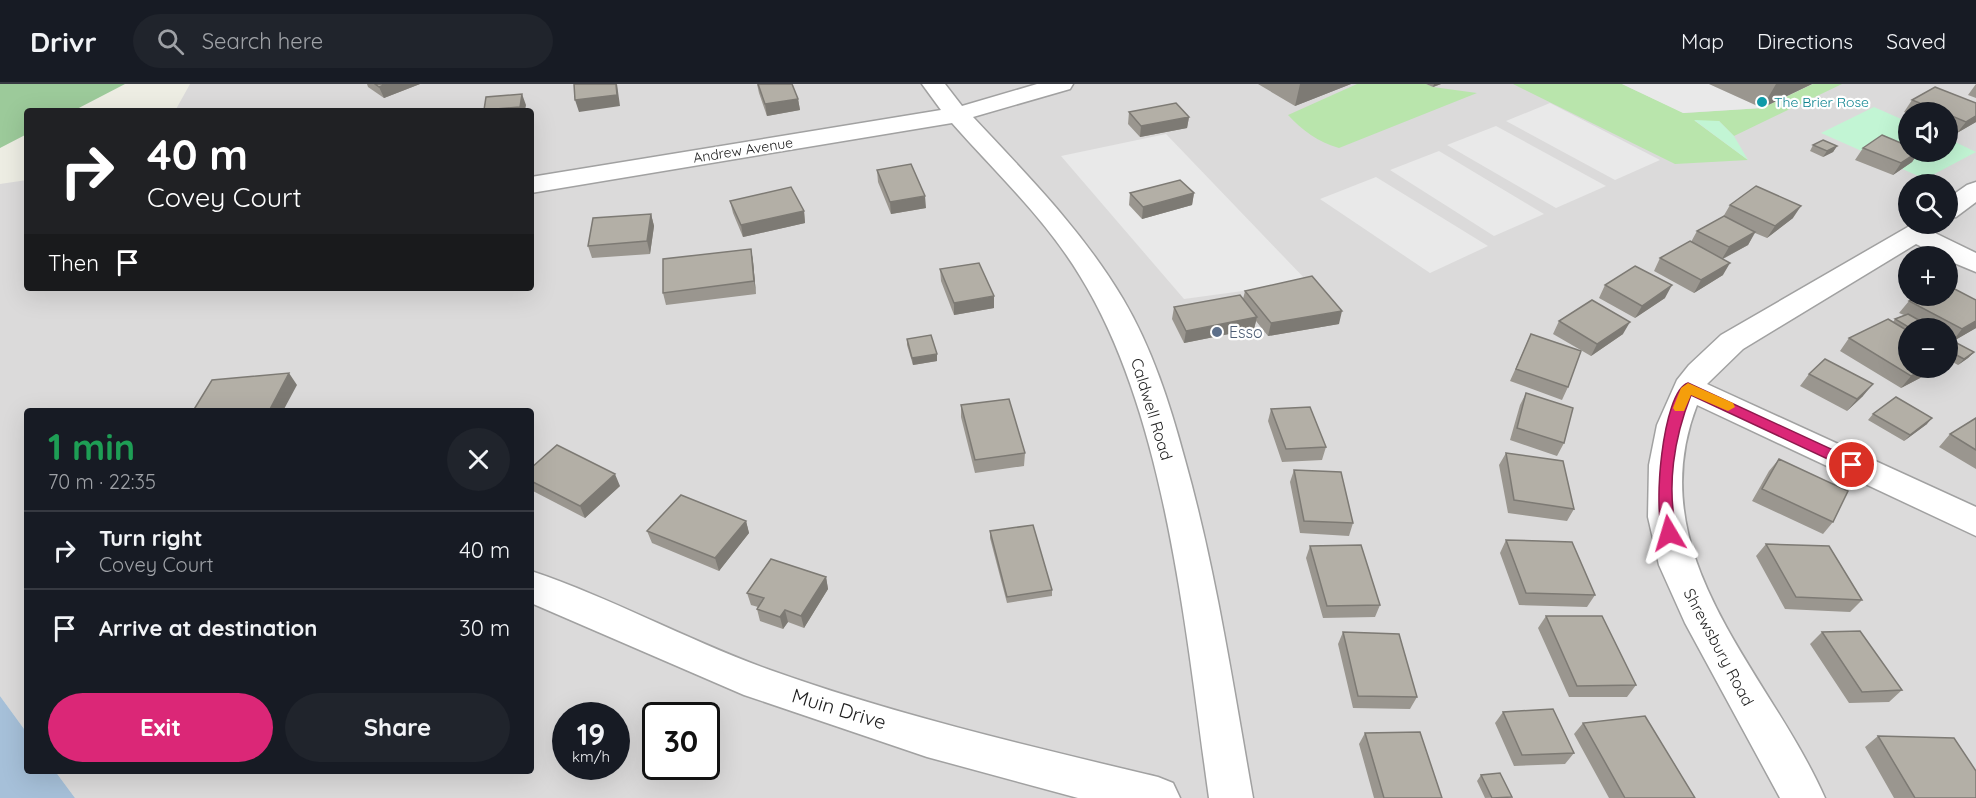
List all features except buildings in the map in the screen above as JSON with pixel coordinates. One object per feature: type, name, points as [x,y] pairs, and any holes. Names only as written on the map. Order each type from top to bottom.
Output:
[{"type":"street","name":"Caldwell Road","points":[[933,84],[955,115],[1025,185],[1094,275],[1135,352],[1148,383],[1195,572],[1232,798]]},
{"type":"street","name":"Andrew Avenue","points":[[534,185],[955,115],[1062,84]]},
{"type":"street","points":[[1958,203],[1976,190]]},
{"type":"street","name":"Shrewsbury Road","points":[[1803,798],[1698,612],[1677,566],[1666,516],[1666,465],[1672,425],[1688,388],[1700,372],[1732,342],[1915,234]]},
{"type":"street","points":[[1931,234],[1976,264]]},
{"type":"street","points":[[1688,388],[1976,522]]},
{"type":"street","name":"Muin Drive","points":[[534,587],[653,640],[791,695],[981,753],[1158,798]]},
{"type":"shaded area","points":[[190,84],[1976,84],[1976,798],[75,798],[57,774],[534,774],[534,408],[24,408],[24,729],[0,696],[0,184],[24,180],[24,291],[534,291],[534,108],[177,108]]},
{"type":"shaded area","points":[[1622,84],[1709,84],[1762,108],[1683,113]]},
{"type":"shaded area","points":[[1550,103],[1660,160],[1615,180],[1506,121]]},
{"type":"shaded area","points":[[1496,126],[1606,186],[1556,208],[1447,145]]},
{"type":"shaded area","points":[[1166,134],[1308,282],[1184,299],[1061,156]]},
{"type":"shaded area","points":[[1439,151],[1544,214],[1494,236],[1390,170]]},
{"type":"shaded area","points":[[1376,177],[1488,246],[1430,273],[1320,199]]},
{"type":"green space","points":[[0,84],[125,84],[79,108],[24,108],[24,136],[0,148]]},
{"type":"green space","points":[[1357,84],[1426,84],[1477,93],[1339,148],[1311,135],[1288,115]]},
{"type":"green space","points":[[1513,84],[1622,84],[1684,113],[1762,108],[1813,84],[1842,84],[1734,136],[1719,121],[1695,121],[1748,160],[1675,164]]},
{"type":"green space","points":[[1874,107],[1898,118],[1898,162],[1957,162],[1934,174],[1914,174],[1821,133]]},
{"type":"green space","points":[[1694,120],[1719,121],[1734,136],[1748,160]]},
{"type":"green space","points":[[1958,143],[1976,152],[1958,162]]},
{"type":"water","points":[[0,696],[24,729],[24,774],[57,774],[75,798],[0,798]]},
{"type":"slow traffic","points":[[1680,408],[1688,388],[1728,407]]},
{"type":"place","name":"The Brier Rose","points":[[1762,102]]},
{"type":"place","name":"Esso","points":[[1217,332]]},
{"type":"route","points":[[1669,533],[1666,516],[1666,465],[1672,425],[1688,388],[1852,465]]}]
